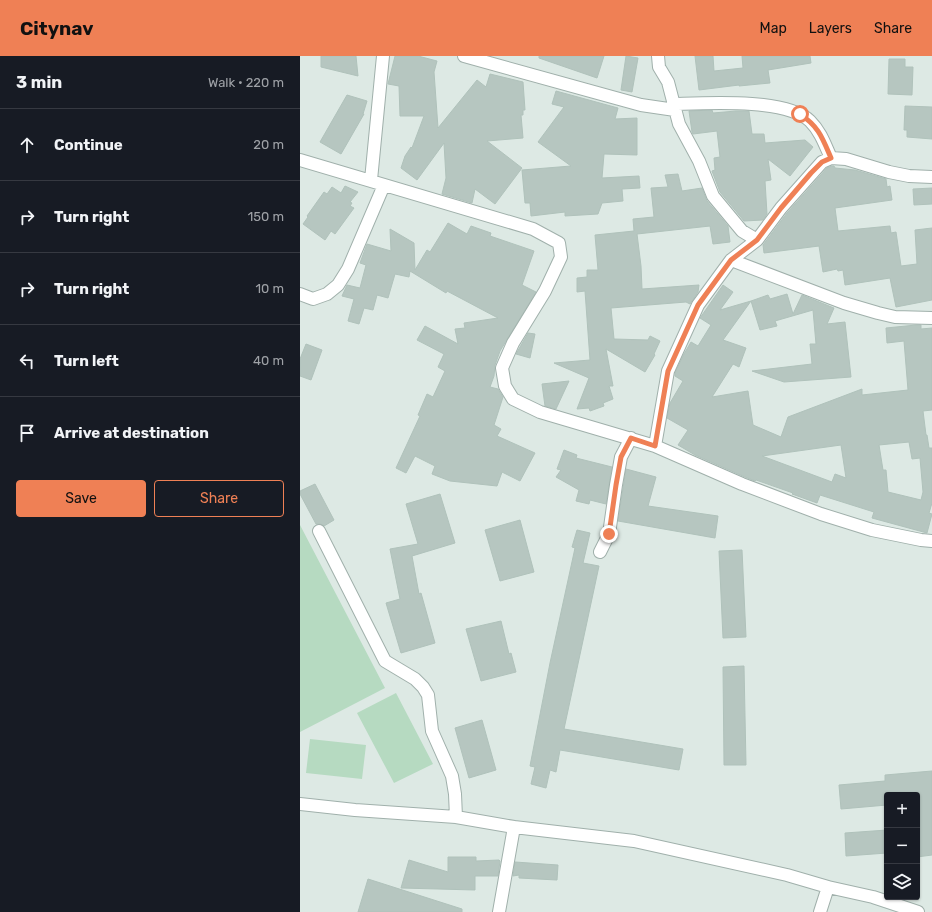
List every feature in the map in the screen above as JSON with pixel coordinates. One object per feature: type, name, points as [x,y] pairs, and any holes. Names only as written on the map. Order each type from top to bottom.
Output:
[{"type":"street","points":[[371,180],[383,56]]},
{"type":"street","points":[[464,56],[641,105],[674,107],[710,103],[750,104],[784,108],[800,114],[810,121],[821,133],[831,158]]},
{"type":"street","points":[[658,56],[659,68],[668,82],[679,124],[699,161],[713,196],[742,231],[757,240]]},
{"type":"street","points":[[655,446],[664,386],[668,371],[698,305],[731,260],[757,240],[781,208],[822,162],[831,158],[846,159],[908,176],[932,177]]},
{"type":"street","points":[[300,160],[533,229],[559,243],[561,257],[545,291],[514,343],[502,368],[505,386],[513,399],[540,412],[655,446],[742,484],[821,514],[872,530],[921,540],[932,540]]},
{"type":"street","points":[[300,294],[313,299],[327,294],[338,285],[348,270],[384,185]]},
{"type":"street","points":[[731,260],[858,307],[895,317],[932,318]]},
{"type":"street","points":[[600,552],[609,534],[621,457],[631,438]]},
{"type":"street","points":[[319,531],[385,661],[415,679],[428,695],[432,731],[452,776],[455,794],[456,817]]},
{"type":"street","points":[[300,804],[355,810],[456,817],[514,827],[634,841],[787,875],[828,887],[872,897],[918,912]]},
{"type":"street","points":[[499,912],[514,827]]},
{"type":"street","points":[[820,912],[828,887]]},
{"type":"green space","points":[[300,525],[385,688],[300,732]]},
{"type":"green space","points":[[396,693],[433,764],[394,783],[357,713]]},
{"type":"green space","points":[[310,739],[366,745],[362,779],[306,773]]},
{"type":"building","points":[[321,56],[356,56],[358,76],[321,67]]},
{"type":"building","points":[[395,56],[418,56],[437,61],[434,72],[438,128],[477,80],[486,87],[490,74],[523,82],[525,110],[523,110],[523,115],[521,115],[523,138],[487,141],[522,168],[495,204],[475,189],[472,203],[442,194],[446,178],[444,143],[417,180],[401,168],[405,156],[411,147],[412,148],[424,116],[400,116],[399,86],[388,84]]},
{"type":"building","points":[[539,56],[604,56],[597,78],[539,58]]},
{"type":"building","points":[[626,56],[638,58],[632,92],[621,90]]},
{"type":"building","points":[[695,56],[713,56],[714,71],[743,68],[742,56],[810,56],[811,63],[768,70],[770,83],[699,90]]},
{"type":"building","points":[[889,59],[905,59],[905,67],[913,67],[912,95],[888,94]]},
{"type":"building","points":[[556,91],[618,108],[615,119],[637,118],[637,155],[604,154],[602,178],[639,176],[640,188],[622,189],[623,201],[602,203],[598,214],[565,216],[565,212],[531,216],[530,203],[525,203],[522,170],[571,166],[538,142],[564,107],[552,104]]},
{"type":"building","points":[[347,95],[367,101],[364,114],[341,154],[320,142]]},
{"type":"building","points":[[905,106],[932,107],[932,139],[907,137],[907,130],[904,130]]},
{"type":"building","points":[[712,110],[713,113],[749,111],[752,134],[764,134],[765,143],[805,140],[813,147],[790,176],[768,159],[771,180],[765,181],[767,214],[763,220],[744,221],[720,192],[712,171],[715,170],[714,158],[720,157],[717,131],[693,134],[692,132],[689,111]]},
{"type":"building","points":[[832,166],[835,168],[855,170],[886,179],[887,187],[890,186],[892,200],[835,208],[838,231],[890,226],[891,233],[896,232],[901,266],[917,264],[915,230],[932,228],[932,300],[896,307],[890,278],[845,285],[843,270],[838,271],[837,269],[823,272],[819,246],[764,253],[763,245],[787,213],[827,168]]},
{"type":"building","points":[[678,174],[682,191],[702,188],[707,201],[728,226],[730,242],[713,244],[710,226],[637,234],[642,289],[699,285],[698,292],[690,304],[686,302],[611,308],[614,339],[648,340],[650,336],[660,341],[654,354],[655,355],[645,372],[606,349],[613,386],[609,386],[613,399],[603,403],[604,406],[590,411],[589,408],[577,409],[589,378],[554,363],[590,360],[585,291],[577,292],[577,278],[587,277],[587,270],[598,270],[595,235],[634,231],[633,219],[654,217],[651,188],[668,187],[665,175]]},
{"type":"building","points":[[345,186],[358,192],[350,202],[352,203],[350,206],[354,208],[335,234],[331,231],[325,240],[303,224],[324,192],[327,194],[332,187],[341,193]]},
{"type":"building","points":[[932,188],[932,204],[914,205],[913,189]]},
{"type":"building","points":[[448,223],[467,234],[471,226],[491,233],[490,236],[534,251],[522,285],[536,292],[500,351],[490,387],[498,389],[503,397],[494,425],[501,429],[497,436],[535,453],[520,481],[502,472],[497,486],[450,481],[432,474],[435,466],[415,456],[406,473],[396,468],[420,416],[418,415],[427,394],[433,397],[445,371],[438,367],[444,354],[417,340],[425,326],[458,344],[455,329],[465,328],[464,323],[498,318],[447,291],[446,293],[410,271],[409,277],[395,274],[388,298],[377,295],[373,310],[364,308],[359,324],[348,321],[354,299],[342,296],[347,285],[360,288],[366,265],[360,263],[367,244],[391,251],[390,229],[414,243],[415,270],[427,250],[430,252]]},
{"type":"building","points":[[723,285],[733,292],[720,310],[751,301],[723,340],[746,348],[739,367],[733,364],[712,397],[748,391],[753,425],[781,437],[788,417],[862,389],[862,395],[908,390],[904,341],[887,343],[886,328],[921,325],[921,329],[932,328],[932,410],[923,411],[929,448],[932,448],[932,503],[929,513],[932,514],[927,533],[872,518],[874,512],[820,495],[817,503],[792,494],[793,493],[745,477],[695,455],[678,445],[688,430],[667,418],[670,403],[683,381],[675,376],[675,373],[691,342],[698,346],[711,325],[700,318]],"holes":[[[909,442],[912,459],[920,458],[923,492],[921,500],[888,492],[886,470],[883,470],[879,445]],[[841,445],[846,478],[835,474],[832,482],[762,456]]]},
{"type":"building","points":[[787,294],[793,314],[802,295],[834,308],[827,324],[845,322],[851,377],[784,382],[752,371],[812,364],[810,344],[816,344],[813,310],[775,321],[777,326],[760,330],[751,301],[768,295],[770,299]]},
{"type":"building","points":[[528,333],[535,334],[530,358],[516,354]]},
{"type":"building","points":[[306,344],[322,350],[311,380],[300,376],[300,359]]},
{"type":"building","points":[[569,381],[556,409],[545,406],[542,384]]},
{"type":"building","points":[[564,450],[577,455],[576,458],[612,467],[606,504],[590,500],[589,504],[576,501],[579,490],[556,477],[561,470],[557,469]]},
{"type":"building","points":[[626,469],[656,477],[648,506],[718,516],[715,538],[618,521]]},
{"type":"building","points":[[315,484],[334,520],[324,526],[316,524],[300,494],[300,491]]},
{"type":"building","points":[[440,494],[455,543],[412,556],[419,594],[421,593],[435,643],[401,653],[386,603],[400,599],[390,549],[418,544],[406,504]]},
{"type":"building","points":[[520,520],[534,572],[500,581],[485,530]]},
{"type":"building","points":[[577,530],[590,533],[583,563],[599,566],[564,729],[683,749],[679,770],[560,750],[556,772],[550,770],[546,788],[531,784],[535,767],[530,766],[550,663],[575,548],[572,547]]},
{"type":"building","points":[[742,550],[746,637],[723,638],[719,551]]},
{"type":"building","points":[[501,621],[509,654],[511,653],[516,672],[481,681],[466,629]]},
{"type":"building","points":[[744,666],[746,765],[724,765],[723,667]]},
{"type":"building","points":[[482,720],[496,770],[469,778],[455,728]]},
{"type":"building","points":[[932,771],[932,855],[920,857],[920,792],[884,792],[884,805],[841,809],[839,785],[885,781],[885,775]]},
{"type":"building","points":[[884,830],[884,853],[846,856],[845,833]]},
{"type":"building","points":[[448,857],[476,857],[476,861],[499,860],[498,876],[475,876],[475,890],[401,888],[409,860],[448,872]]},
{"type":"building","points":[[515,862],[558,865],[557,880],[519,878],[519,875],[513,876]]},
{"type":"building","points":[[368,879],[462,909],[462,912],[358,912]]},
{"type":"route","points":[[609,534],[621,457],[631,438],[655,446],[664,386],[668,371],[698,305],[731,260],[757,240],[781,208],[811,173],[822,162],[831,158],[821,133],[810,121],[800,114]]}]
